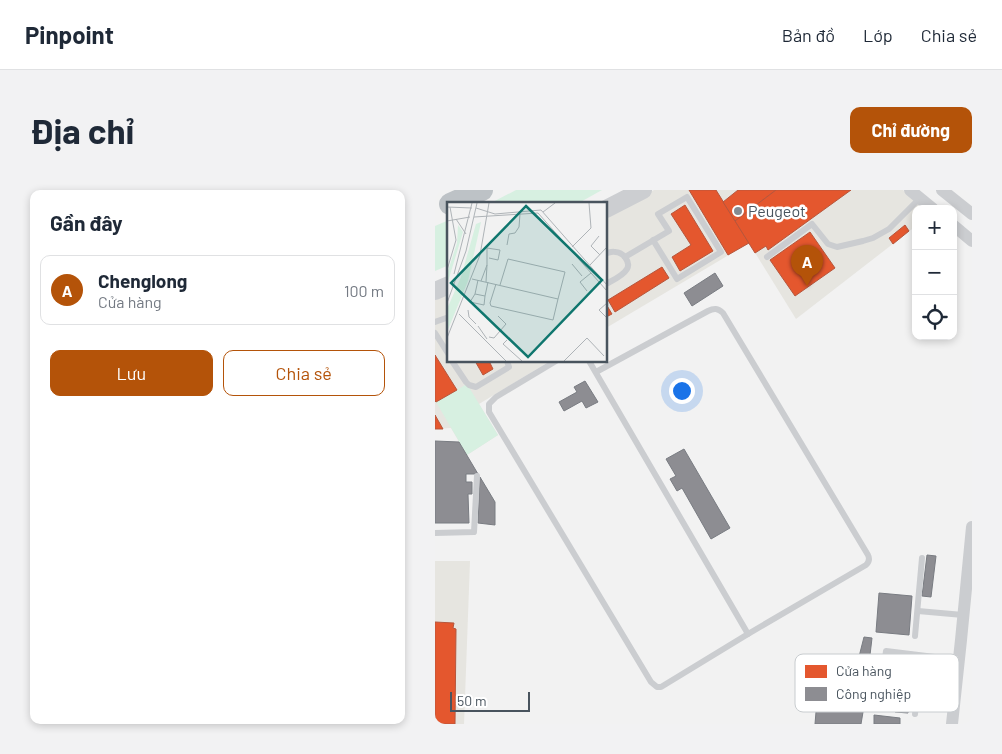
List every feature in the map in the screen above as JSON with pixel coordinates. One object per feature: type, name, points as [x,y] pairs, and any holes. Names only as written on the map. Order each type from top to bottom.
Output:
[{"type":"highway","points":[[454,202],[482,190]]},
{"type":"highway","points":[[435,210],[447,205]]},
{"type":"street","points":[[607,208],[643,190]]},
{"type":"street","points":[[910,190],[928,205]]},
{"type":"street","points":[[942,190],[972,214]]},
{"type":"street","points":[[957,228],[972,241]]},
{"type":"street","points":[[435,291],[447,286]]},
{"type":"street","points":[[959,680],[964,653],[963,616],[972,527]]},
{"type":"lane","points":[[625,257],[653,240],[669,231],[659,214],[687,197],[721,252],[677,279],[653,240]]},
{"type":"lane","points":[[767,257],[812,224],[828,244],[837,247],[873,238],[896,224],[920,198]]},
{"type":"lane","points":[[607,253],[618,252],[625,257],[628,265],[625,272],[607,283]]},
{"type":"lane","points":[[554,362],[496,397],[489,404],[489,412],[651,682],[657,687],[661,687],[866,565],[869,560],[868,555],[720,310],[712,309],[596,372]]},
{"type":"lane","points":[[435,322],[447,318]]},
{"type":"lane","points":[[435,333],[447,352]]},
{"type":"lane","points":[[453,362],[466,382],[477,387],[509,367],[507,362]]},
{"type":"lane","points":[[590,362],[748,634]]},
{"type":"lane","points":[[435,533],[474,532],[477,476]]},
{"type":"lane","points":[[915,636],[922,558]]},
{"type":"lane","points":[[917,611],[963,616]]},
{"type":"lane","points":[[886,654],[886,651],[907,654]]},
{"type":"lane","points":[[950,654],[964,653]]},
{"type":"shaded area","points":[[654,190],[903,190],[922,205],[912,205],[912,229],[796,319],[749,243],[607,327],[607,215]]},
{"type":"shaded area","points":[[447,293],[447,362],[548,362],[479,404],[498,435],[467,455],[451,428],[435,429],[435,298]]},
{"type":"shaded area","points":[[435,561],[470,561],[464,724],[435,724]]},
{"type":"green space","points":[[516,190],[602,190],[581,202],[493,202]]},
{"type":"green space","points":[[447,221],[447,266],[435,271],[435,226]]},
{"type":"green space","points":[[467,384],[498,435],[467,455],[436,402]]},
{"type":"building: Cửa hàng","points":[[689,190],[716,190],[749,243],[728,255]]},
{"type":"building: Cửa hàng","name":"Peugeot","points":[[738,190],[776,190],[735,221],[723,202]]},
{"type":"building: Cửa hàng","points":[[776,190],[851,190],[768,250],[766,246],[755,253],[735,221]]},
{"type":"building: Cửa hàng","points":[[685,205],[713,251],[680,271],[672,257],[691,245],[671,214]]},
{"type":"building: Cửa hàng","points":[[905,225],[909,231],[893,244],[889,238]]},
{"type":"building: Cửa hàng","points":[[810,232],[835,268],[795,296],[770,260]]},
{"type":"building: Cửa hàng","points":[[662,267],[669,278],[615,312],[608,300]]},
{"type":"building: Cửa hàng","points":[[607,306],[612,314],[607,316]]},
{"type":"building: Cửa hàng","points":[[435,355],[457,390],[436,402],[435,401]]},
{"type":"building: Cửa hàng","points":[[476,362],[490,362],[493,369],[483,375]]},
{"type":"building: Cửa hàng","points":[[435,415],[443,429],[435,429]]},
{"type":"building: Cửa hàng","points":[[435,622],[454,623],[453,628],[456,629],[455,724],[435,724]]},
{"type":"building: Công nghiệp","points":[[715,273],[723,286],[692,306],[684,293]]},
{"type":"building: Công nghiệp","points":[[585,381],[598,402],[586,408],[582,401],[564,411],[559,402],[577,392],[574,387]]},
{"type":"building: Công nghiệp","points":[[435,441],[459,442],[478,474],[466,474],[466,482],[472,482],[472,494],[468,494],[469,523],[435,523]]},
{"type":"building: Công nghiệp","points":[[684,449],[730,528],[711,539],[682,488],[677,491],[670,479],[676,476],[666,459]]},
{"type":"building: Công nghiệp","points":[[480,477],[495,502],[495,525],[478,523]]},
{"type":"building: Công nghiệp","points":[[927,555],[936,556],[931,597],[922,596]]},
{"type":"building: Công nghiệp","points":[[879,593],[912,596],[909,635],[876,632]]},
{"type":"building: Công nghiệp","points":[[864,637],[872,638],[870,654],[860,654]]},
{"type":"building: Công nghiệp","points":[[816,712],[863,712],[861,724],[815,724]]},
{"type":"building: Công nghiệp","points":[[874,715],[900,718],[900,724],[874,724]]},
{"type":"place","name":"Peugeot","points":[[738,211]]},
{"type":"place","name":"Chenglong","points":[[807,286]]}]
